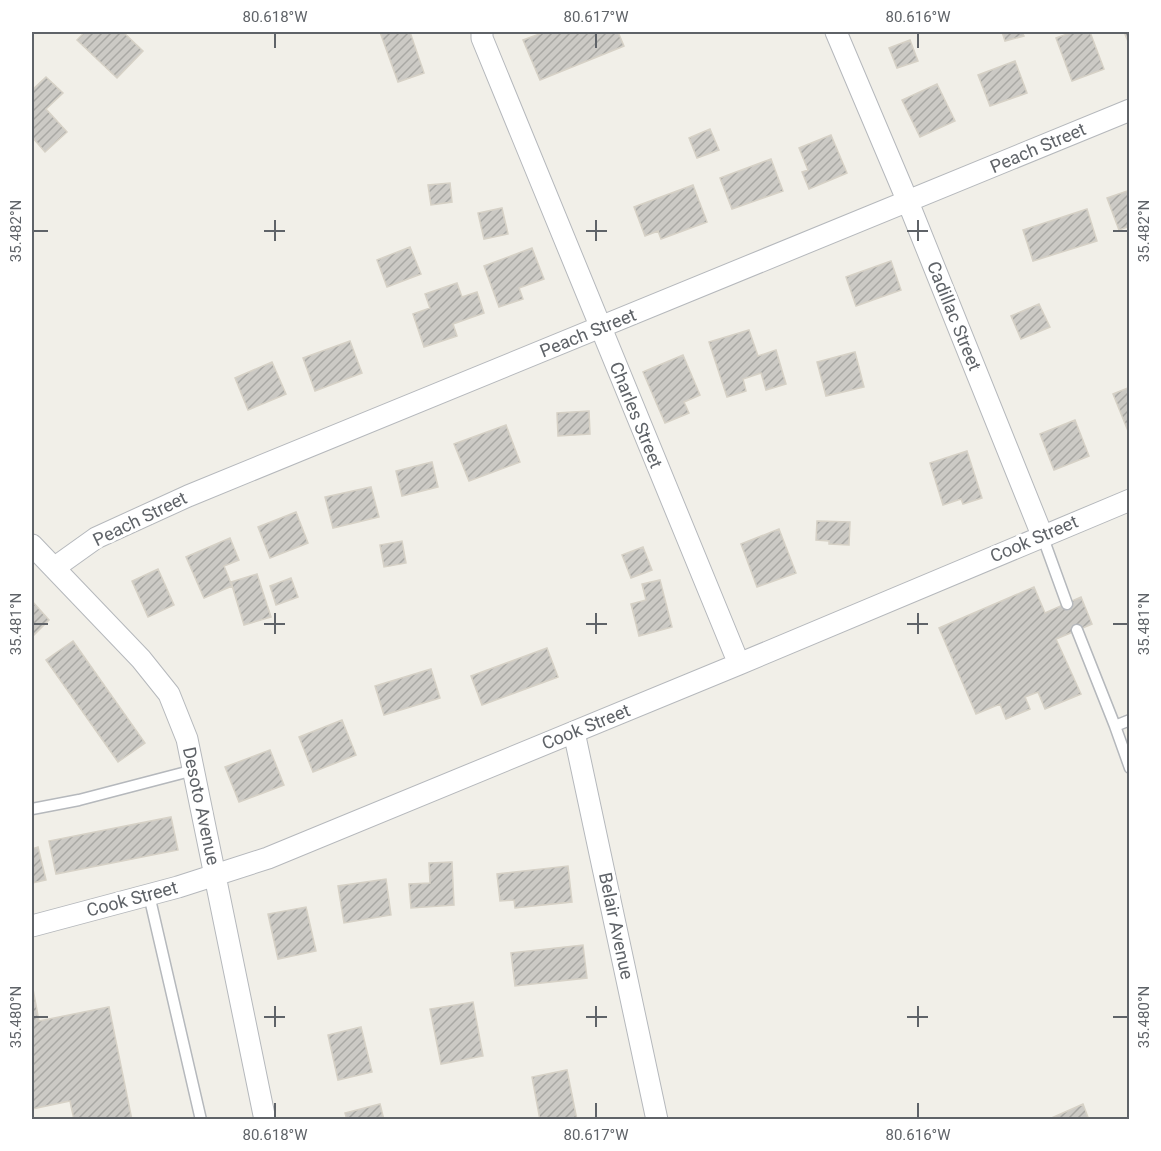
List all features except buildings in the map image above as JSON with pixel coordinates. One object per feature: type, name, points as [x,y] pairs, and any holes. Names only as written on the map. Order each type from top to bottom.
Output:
[{"type":"street","name":"Charles Street","points":[[482,32],[482,38],[738,664]]},
{"type":"street","name":"Cadillac Street","points":[[836,32],[908,202],[1042,535]]},
{"type":"street","name":"Peach Street","points":[[54,568],[96,538],[188,496],[1130,110]]},
{"type":"street","name":"Cook Street","points":[[32,926],[149,895],[268,858],[1130,500]]},
{"type":"street","name":"Desoto Avenue","points":[[32,546],[141,658],[169,693],[187,739],[194,770],[265,1119]]},
{"type":"street","name":"Belair Avenue","points":[[574,732],[657,1119]]},
{"type":"lane","points":[[1042,535],[1067,604]]},
{"type":"lane","points":[[1077,630],[1130,768]]},
{"type":"lane","points":[[1115,726],[1130,720]]},
{"type":"lane","points":[[32,809],[79,800],[194,770]]},
{"type":"lane","points":[[149,895],[201,1119]]}]
